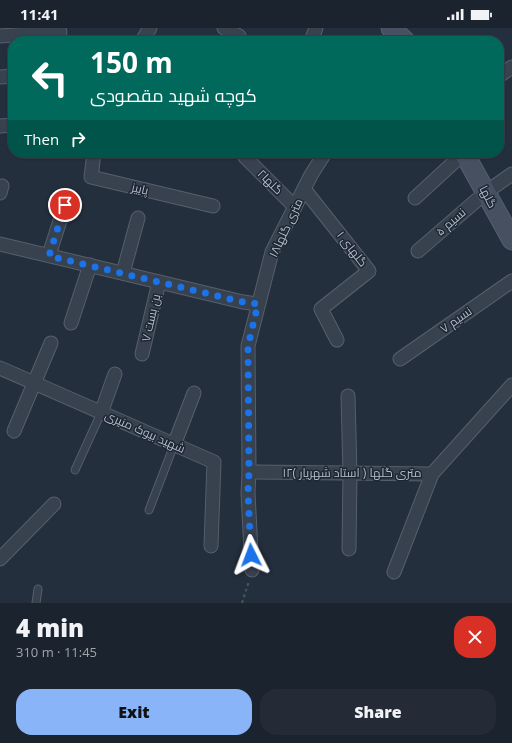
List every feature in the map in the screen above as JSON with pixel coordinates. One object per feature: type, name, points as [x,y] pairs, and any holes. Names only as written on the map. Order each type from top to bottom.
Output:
[{"type":"street","points":[[224,28],[239,36]]},
{"type":"street","points":[[0,36],[60,32]]},
{"type":"street","name":"پاییز","points":[[93,158],[91,177],[213,206]]},
{"type":"street","name":"گلها۲","points":[[250,158],[295,207]]},
{"type":"street","name":"۱۸متری گلها","points":[[252,570],[248,493],[248,346],[272,252],[304,189],[322,158]]},
{"type":"street","points":[[414,198],[458,158]]},
{"type":"street","name":"گلها","points":[[467,158],[512,240]]},
{"type":"street","name":"نسیم ۵","points":[[418,251],[485,193],[512,174]]},
{"type":"street","name":"گلهای ۱","points":[[304,189],[369,271],[321,309],[337,340]]},
{"type":"street","points":[[49,256],[65,205]]},
{"type":"street","points":[[123,273],[138,218]]},
{"type":"street","points":[[0,245],[243,302],[258,304]]},
{"type":"street","points":[[71,323],[90,265]]},
{"type":"street","name":"نسیم ۷","points":[[400,359],[512,281]]},
{"type":"street","name":"بن بست ۷","points":[[142,354],[159,282]]},
{"type":"street","points":[[14,431],[51,343]]},
{"type":"street","name":"شهید بیوک منیری","points":[[0,368],[214,462],[211,546]]},
{"type":"street","points":[[101,413],[115,374]]},
{"type":"street","name":"۱۲متری گلها ( استاد شهریار )","points":[[249,472],[432,474],[512,385]]},
{"type":"street","points":[[174,445],[194,393]]},
{"type":"street","points":[[348,396],[350,473],[349,549]]},
{"type":"street","points":[[394,572],[432,474]]},
{"type":"street","points":[[0,559],[54,504]]},
{"type":"lane","points":[[75,470],[101,413]]},
{"type":"lane","points":[[149,510],[174,445]]},
{"type":"lane","points":[[36,603],[38,589]]},
{"type":"path","points":[[242,603],[252,570]]},
{"type":"route","points":[[65,205],[49,256],[243,302],[258,304],[248,346],[248,493],[251,555]]}]
